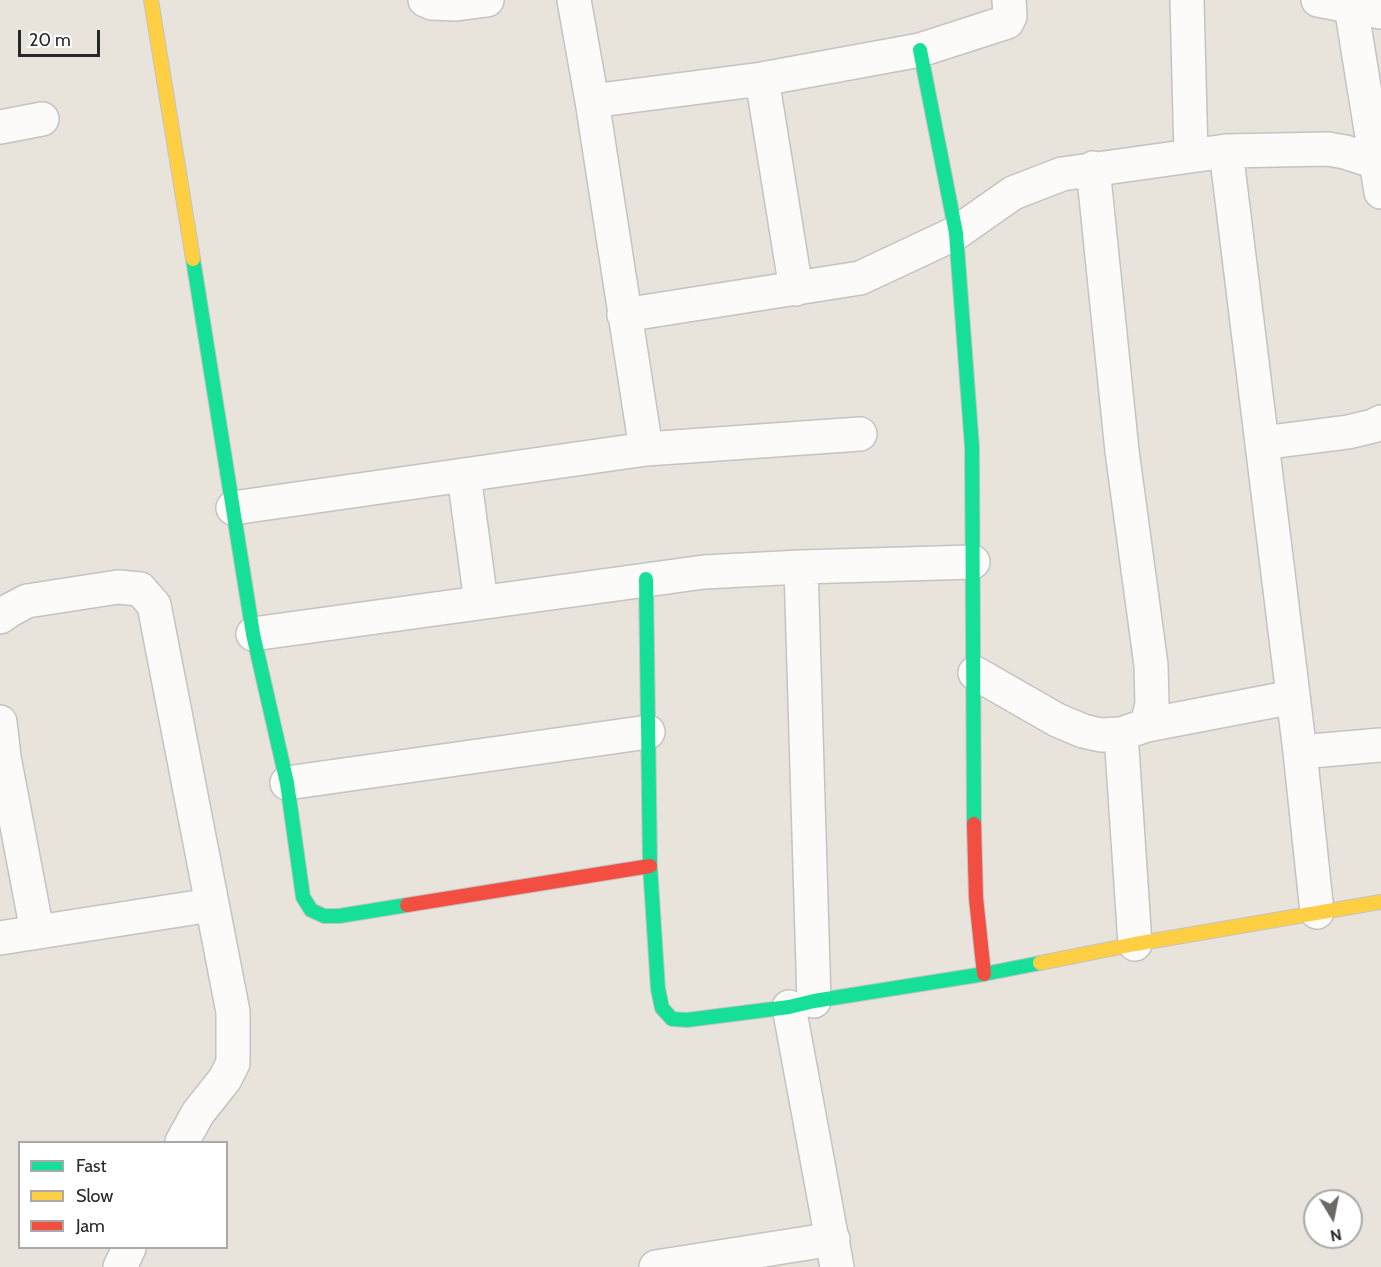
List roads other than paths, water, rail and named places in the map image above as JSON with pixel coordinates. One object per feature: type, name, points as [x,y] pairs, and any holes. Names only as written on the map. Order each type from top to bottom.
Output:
[{"type":"street","points":[[151,0],[253,633],[287,783],[303,897],[311,910],[324,916],[339,916],[650,866]]},
{"type":"street","points":[[425,0],[432,3],[456,4],[487,0]]},
{"type":"street","points":[[574,0],[646,449]]},
{"type":"street","points":[[592,101],[762,79],[920,50],[1007,22],[1010,16],[1009,0]]},
{"type":"street","points":[[1187,0],[1191,155]]},
{"type":"street","points":[[1318,0],[1360,6],[1379,177]]},
{"type":"street","points":[[920,50],[956,233],[972,447],[976,898],[984,974]]},
{"type":"street","points":[[762,79],[796,289]]},
{"type":"street","points":[[0,127],[42,119]]},
{"type":"street","points":[[624,315],[860,278],[956,233],[1013,193],[1062,174],[1094,168],[1226,151],[1328,149],[1345,152],[1379,177]]},
{"type":"street","points":[[1226,151],[1300,752],[1317,912]]},
{"type":"street","points":[[1094,168],[1122,451],[1151,665],[1152,704],[1134,730],[1135,944]]},
{"type":"street","points":[[1262,443],[1348,432],[1381,422]]},
{"type":"street","points":[[233,508],[646,449],[860,434]]},
{"type":"street","points":[[464,476],[482,602]]},
{"type":"street","points":[[253,633],[704,572],[973,562]]},
{"type":"street","points":[[656,1267],[835,1253],[802,1004],[801,567]]},
{"type":"street","points":[[646,579],[650,866],[658,989],[662,1008],[672,1019],[687,1020],[802,1004],[984,974],[1135,944],[1381,902]]},
{"type":"street","points":[[0,617],[27,601],[118,587],[140,589],[154,605],[233,1012],[233,1063],[225,1078],[198,1113],[183,1141]]},
{"type":"street","points":[[975,674],[1057,720],[1083,731],[1101,735],[1293,697]]},
{"type":"street","points":[[0,722],[2,757],[37,932]]},
{"type":"street","points":[[287,783],[648,732]]},
{"type":"street","points":[[1300,752],[1381,745]]},
{"type":"street","points":[[0,938],[211,906]]},
{"type":"street","points":[[120,1267],[129,1249]]}]
